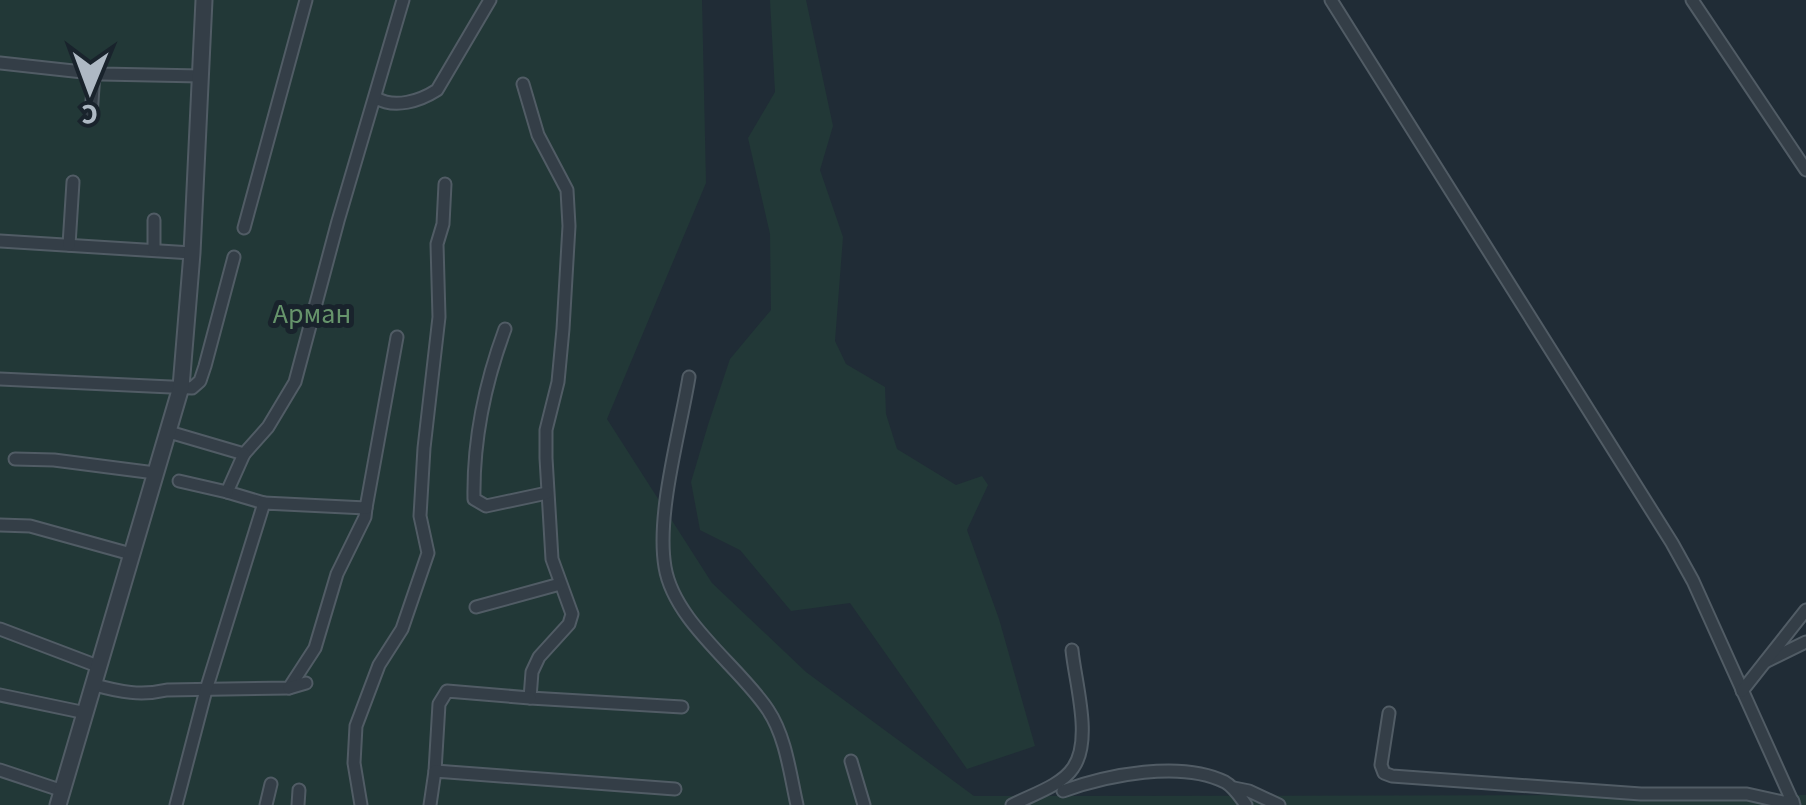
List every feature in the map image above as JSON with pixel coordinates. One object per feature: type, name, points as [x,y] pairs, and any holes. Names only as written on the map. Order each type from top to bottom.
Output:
[{"type":"street","points":[[0,770],[60,798],[181,387],[192,253],[204,0]]},
{"type":"street","points":[[244,228],[306,0]]},
{"type":"street","points":[[227,492],[244,454],[268,426],[295,382],[403,0]]},
{"type":"street","points":[[376,98],[384,103],[406,102],[423,99],[437,90],[490,0]]},
{"type":"street","points":[[1331,0],[1693,580],[1793,803]]},
{"type":"street","points":[[1692,0],[1806,170]]},
{"type":"street","points":[[0,63],[94,73],[201,76]]},
{"type":"street","points":[[91,116],[94,73]]},
{"type":"street","points":[[522,84],[538,135],[554,161],[568,197],[565,309],[558,382],[546,430],[546,492],[552,558],[572,614],[539,657],[532,672],[530,698]]},
{"type":"street","points":[[68,245],[74,182]]},
{"type":"street","points":[[361,805],[354,764],[356,726],[380,665],[402,629],[428,553],[420,516],[439,317],[436,244],[443,224],[445,184]]},
{"type":"street","points":[[154,220],[154,250]]},
{"type":"street","points":[[0,240],[192,253]]},
{"type":"street","points":[[0,379],[192,388],[200,381],[234,257]]},
{"type":"street","points":[[505,329],[483,398],[474,499],[486,506],[546,492]]},
{"type":"street","points":[[288,688],[315,648],[332,587],[365,518],[398,337]]},
{"type":"street","points":[[688,377],[666,508],[664,566],[680,602],[718,655],[770,712],[778,728],[797,805]]},
{"type":"street","points":[[168,432],[244,454]]},
{"type":"street","points":[[15,459],[155,473]]},
{"type":"street","points":[[179,482],[264,503],[366,508]]},
{"type":"street","points":[[176,805],[206,690],[264,503]]},
{"type":"street","points":[[0,525],[30,526],[132,554]]},
{"type":"street","points":[[476,606],[560,584]]},
{"type":"street","points":[[1742,692],[1806,610]]},
{"type":"street","points":[[0,630],[100,666]]},
{"type":"street","points":[[1762,663],[1806,642]]},
{"type":"street","points":[[1012,805],[1073,769],[1082,744],[1072,650]]},
{"type":"street","points":[[95,686],[147,694],[288,688],[306,683]]},
{"type":"street","points":[[430,805],[439,704],[447,690],[682,707]]},
{"type":"street","points":[[0,695],[86,713]]},
{"type":"street","points":[[1389,713],[1381,765],[1384,773],[1392,776],[1641,794],[1748,794],[1793,803]]},
{"type":"street","points":[[851,761],[864,805]]},
{"type":"street","points":[[1063,791],[1092,780],[1159,770],[1223,781],[1278,805]]},
{"type":"street","points":[[435,771],[676,789]]},
{"type":"street","points":[[266,805],[271,784]]},
{"type":"street","points":[[1234,788],[1246,805]]},
{"type":"street","points":[[298,805],[299,790]]},
{"type":"green space","name":"Арман","points":[[0,0],[702,0],[706,183],[607,419],[712,583],[806,672],[974,796],[1806,795],[1806,805],[0,805]]},
{"type":"green space","points":[[770,0],[806,0],[833,126],[820,170],[843,237],[835,341],[846,364],[885,387],[886,414],[897,449],[956,485],[982,476],[988,485],[967,530],[999,619],[1035,746],[967,769],[850,603],[791,611],[740,550],[700,530],[691,482],[708,425],[730,359],[771,310],[770,234],[748,138],[775,92]]}]
